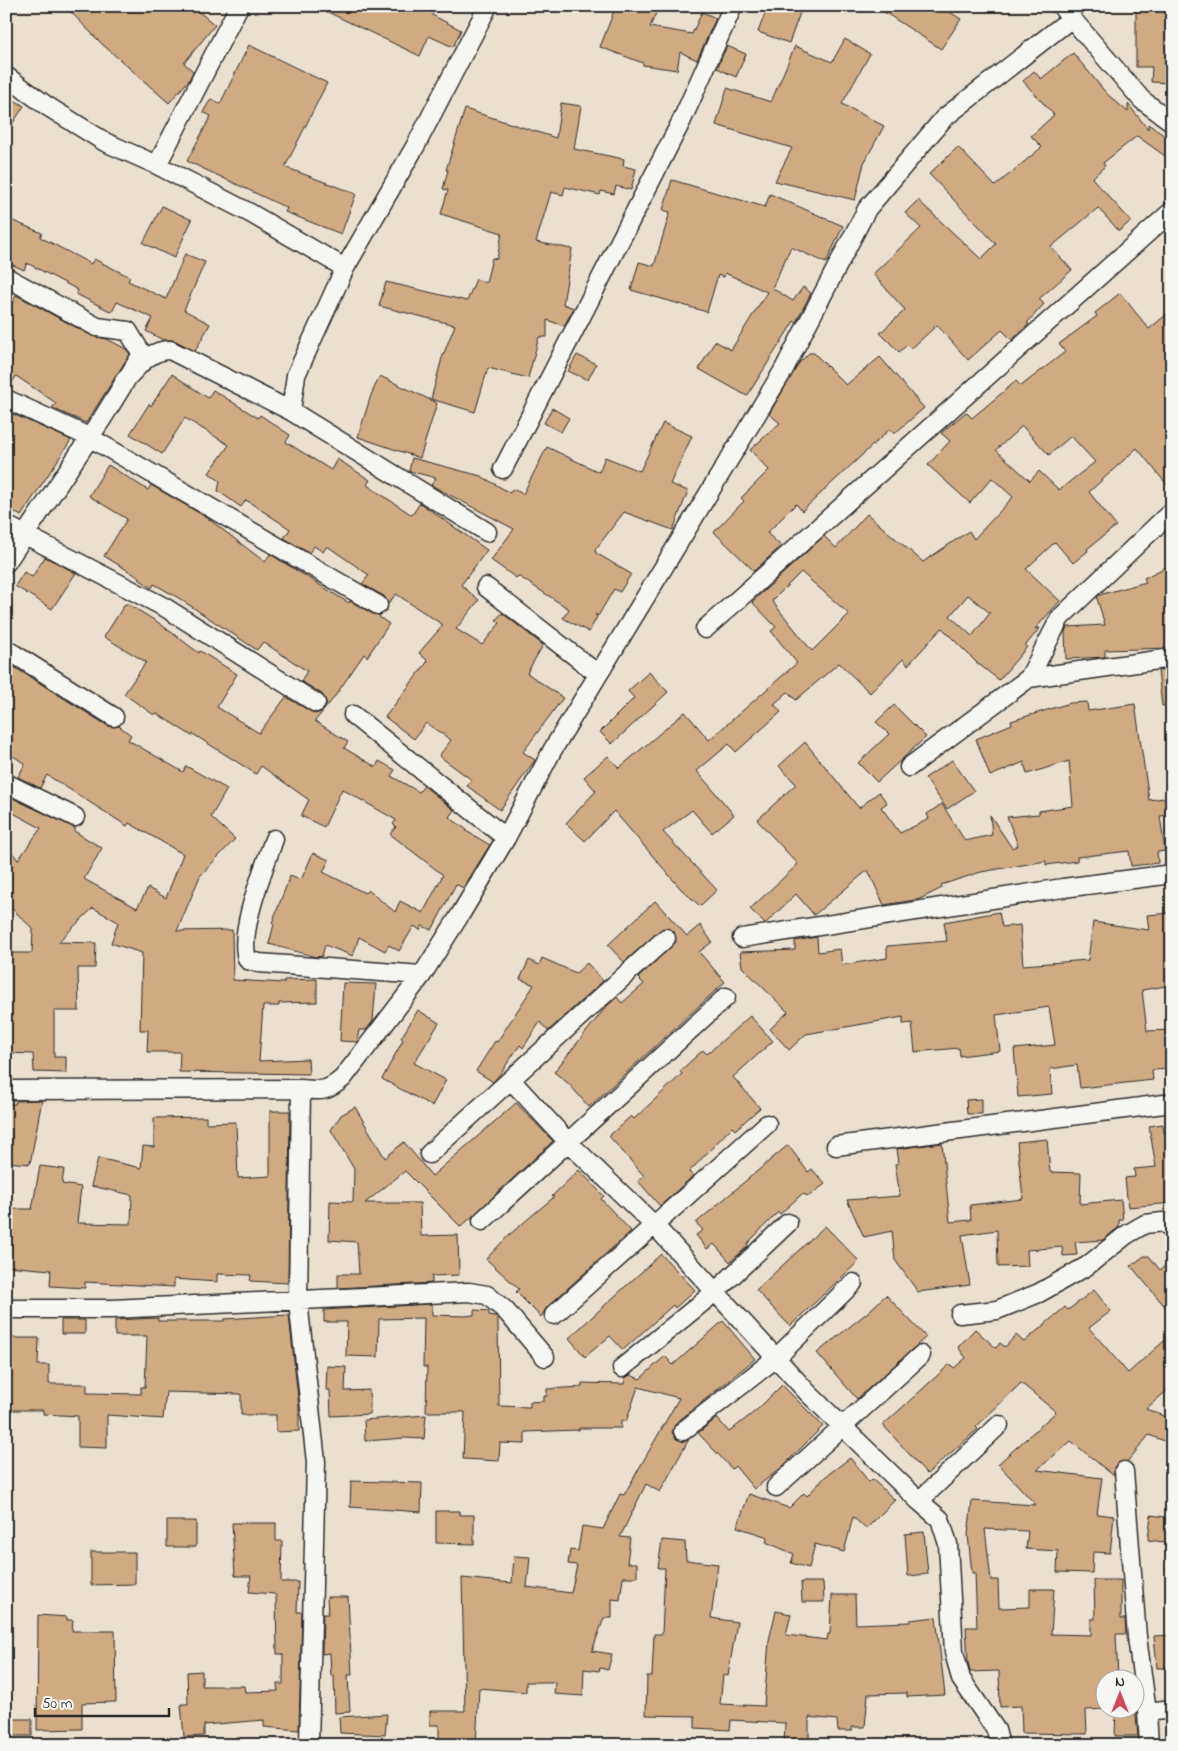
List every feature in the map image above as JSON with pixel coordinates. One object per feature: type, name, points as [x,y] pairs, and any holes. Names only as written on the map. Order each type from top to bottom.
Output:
[{"type":"street","points":[[157,165],[239,6]]},
{"type":"street","points":[[291,411],[296,375],[345,268],[416,145],[488,6]]},
{"type":"street","points":[[503,469],[681,122],[733,6]]},
{"type":"street","points":[[6,1090],[301,1089],[322,1091],[332,1087],[342,1078],[422,974],[506,838],[553,750],[598,674],[783,371],[867,209],[944,118],[1066,12],[1142,100],[1172,122]]},
{"type":"street","points":[[6,76],[46,106],[105,142],[157,165],[250,213],[345,268]]},
{"type":"street","points":[[705,629],[1172,211]]},
{"type":"street","points":[[6,277],[97,327],[128,331],[142,354],[6,562]]},
{"type":"street","points":[[124,381],[151,354],[161,350],[170,350],[291,411],[487,532]]},
{"type":"street","points":[[6,399],[89,437],[378,605]]},
{"type":"street","points":[[909,767],[1029,678],[1060,618],[1172,511]]},
{"type":"street","points":[[6,525],[25,533],[166,608],[316,703]]},
{"type":"street","points":[[486,587],[598,674]]},
{"type":"street","points":[[6,648],[114,717]]},
{"type":"street","points":[[1029,678],[1172,658]]},
{"type":"street","points":[[353,715],[506,838]]},
{"type":"street","points":[[6,783],[75,817]]},
{"type":"street","points":[[274,839],[245,932],[244,952],[248,960],[259,963],[422,974]]},
{"type":"street","points":[[742,938],[1064,888],[1172,874]]},
{"type":"street","points":[[429,1154],[666,938]]},
{"type":"street","points":[[482,1221],[726,997]]},
{"type":"street","points":[[511,1080],[569,1142],[655,1226],[714,1292],[842,1426],[918,1501],[940,1519],[948,1544],[954,1652],[961,1679],[996,1730],[1000,1745]]},
{"type":"street","points":[[301,1089],[298,1301],[316,1462],[309,1745]]},
{"type":"street","points":[[836,1146],[1172,1103]]},
{"type":"street","points":[[554,1315],[766,1124]]},
{"type":"street","points":[[960,1314],[997,1310],[1056,1284],[1087,1266],[1126,1235],[1145,1224],[1162,1222],[1172,1229]]},
{"type":"street","points":[[622,1368],[714,1292],[788,1223]]},
{"type":"street","points":[[684,1431],[776,1358],[853,1283]]},
{"type":"street","points":[[6,1309],[112,1309],[458,1292],[487,1295],[506,1310],[545,1357]]},
{"type":"street","points":[[776,1487],[921,1355]]},
{"type":"street","points":[[918,1501],[999,1425]]},
{"type":"street","points":[[1124,1471],[1136,1627],[1147,1712],[1149,1745]]},
{"type":"street","points":[[1147,1712],[1172,1709]]},
{"type":"building","points":[[65,6],[192,6],[215,25],[184,63],[193,71],[189,80],[169,103],[102,44]]},
{"type":"building","points":[[315,6],[436,6],[432,15],[461,30],[453,47],[429,36],[420,56]]},
{"type":"building","points":[[616,6],[659,6],[650,27],[692,34],[702,12],[716,18],[697,60],[680,52],[677,70],[643,65],[643,63],[600,47]]},
{"type":"building","points":[[768,6],[789,6],[800,13],[789,43],[758,32]]},
{"type":"building","points":[[875,6],[940,6],[961,19],[941,49]]},
{"type":"building","points":[[1136,6],[1168,6],[1168,20],[1172,19],[1172,83],[1151,82],[1152,67],[1136,67]]},
{"type":"building","points":[[845,39],[870,54],[842,104],[884,126],[864,163],[855,200],[775,181],[792,148],[716,125],[727,88],[771,102],[795,46],[832,62]]},
{"type":"building","points":[[249,45],[327,83],[285,167],[356,194],[341,234],[285,212],[287,208],[187,161],[211,116],[203,112],[211,99],[220,104]]},
{"type":"building","points":[[727,46],[746,54],[736,77],[717,68]]},
{"type":"building","points":[[1073,53],[1107,94],[1128,112],[1128,104],[1148,129],[1148,124],[1172,141],[1172,161],[1137,136],[1103,163],[1105,166],[1092,178],[1131,221],[1119,231],[1098,208],[1051,247],[1072,270],[1039,299],[1044,304],[1027,323],[1029,324],[1012,340],[1002,330],[968,360],[937,325],[911,349],[907,345],[899,352],[880,333],[905,310],[873,274],[921,228],[905,213],[918,200],[981,259],[996,244],[929,174],[958,147],[995,186],[1042,147],[1031,136],[1054,115],[1023,81],[1034,71],[1041,79]]},
{"type":"building","points":[[11,98],[24,106],[6,134],[6,105]]},
{"type":"building","points":[[561,103],[581,106],[574,149],[624,159],[623,166],[636,169],[631,190],[616,186],[614,194],[601,191],[600,195],[565,187],[563,195],[551,192],[536,242],[572,249],[563,304],[574,308],[564,326],[547,320],[547,337],[539,337],[528,378],[488,368],[475,412],[431,399],[442,358],[455,325],[379,306],[386,282],[467,301],[476,279],[486,283],[492,258],[497,259],[502,233],[441,214],[448,190],[443,189],[448,170],[446,170],[465,109],[556,138]]},
{"type":"building","points":[[672,180],[765,207],[770,194],[843,226],[826,263],[791,247],[772,288],[793,301],[803,287],[811,293],[796,322],[794,321],[747,396],[699,369],[715,341],[731,350],[767,292],[725,273],[724,277],[718,275],[707,312],[631,290],[639,262],[654,266],[670,212],[663,210]]},
{"type":"building","points":[[162,206],[192,220],[174,258],[143,243]]},
{"type":"building","points":[[6,218],[42,233],[40,237],[91,264],[94,259],[130,277],[128,281],[166,299],[185,254],[205,262],[184,310],[210,324],[195,351],[174,340],[163,340],[146,331],[153,318],[117,302],[112,312],[76,294],[78,290],[27,263],[24,270],[6,262]]},
{"type":"building","points":[[1120,293],[1149,329],[1172,310],[1172,491],[1137,448],[1089,492],[1116,526],[1073,563],[1055,542],[1026,569],[1060,601],[1035,629],[1040,628],[1025,646],[1027,647],[999,680],[976,662],[942,628],[908,665],[903,659],[870,693],[839,663],[796,700],[788,692],[774,704],[781,712],[736,752],[729,744],[697,771],[734,815],[712,833],[692,810],[663,832],[717,890],[700,906],[681,889],[614,811],[585,841],[566,823],[596,791],[584,777],[608,756],[619,768],[685,712],[709,740],[797,663],[771,631],[776,627],[752,602],[824,536],[836,548],[867,514],[923,562],[969,531],[974,539],[1013,497],[992,478],[970,503],[928,465],[950,441],[941,433],[966,412],[972,418],[1016,381],[1021,386],[1065,352],[1059,344],[1097,316],[1095,313]],"holes":[[[1022,426],[1049,455],[1071,436],[1095,462],[1059,490],[1039,471],[1030,481],[996,450]],[[801,572],[849,614],[812,651],[772,601]],[[968,595],[990,613],[972,636],[950,616]]]},
{"type":"building","points":[[16,295],[92,336],[107,339],[126,349],[130,354],[86,423],[52,408],[56,403],[16,376],[9,389],[6,389],[6,316]]},
{"type":"building","points":[[809,353],[814,353],[846,385],[880,357],[924,408],[894,434],[890,429],[802,511],[796,504],[767,533],[781,546],[754,571],[714,532],[744,501],[741,498],[769,470],[750,450],[780,423],[769,414],[799,363]]},
{"type":"building","points":[[577,355],[596,364],[588,380],[568,371]]},
{"type":"building","points":[[172,374],[208,398],[213,390],[258,418],[260,415],[290,435],[286,442],[331,470],[337,459],[370,480],[367,485],[412,515],[420,503],[487,550],[461,585],[479,600],[456,629],[482,645],[500,623],[496,620],[502,613],[543,645],[527,673],[563,698],[523,752],[535,760],[500,810],[467,786],[472,780],[439,756],[451,740],[426,723],[414,739],[385,717],[428,661],[419,653],[443,625],[396,594],[388,604],[384,596],[362,584],[369,575],[327,546],[323,552],[314,546],[309,553],[284,538],[290,529],[246,500],[241,507],[218,491],[220,481],[209,473],[229,445],[185,418],[162,454],[130,434],[149,404],[151,406]]},
{"type":"building","points":[[380,376],[437,403],[420,458],[358,437],[371,395]]},
{"type":"building","points":[[552,408],[569,418],[561,432],[544,423]]},
{"type":"building","points":[[6,411],[71,440],[21,516],[6,507]]},
{"type":"building","points":[[663,423],[692,436],[670,484],[688,491],[673,530],[624,512],[595,550],[596,553],[631,574],[620,592],[614,589],[598,616],[595,614],[597,617],[589,632],[563,618],[569,609],[518,576],[516,578],[491,560],[514,529],[431,485],[436,478],[409,471],[412,458],[481,476],[510,493],[513,489],[523,494],[547,447],[599,472],[605,457],[640,471]]},
{"type":"building","points":[[108,465],[148,490],[151,485],[206,517],[265,562],[270,554],[349,603],[350,601],[373,614],[380,615],[379,617],[389,624],[367,657],[364,654],[333,699],[315,721],[348,742],[344,748],[376,767],[379,761],[395,770],[391,776],[419,792],[424,786],[454,810],[449,817],[466,831],[490,845],[463,888],[456,884],[432,930],[422,926],[420,930],[414,926],[399,951],[389,945],[385,951],[359,937],[353,956],[325,945],[322,956],[316,957],[269,944],[274,924],[272,923],[290,876],[301,880],[313,853],[329,860],[323,872],[365,893],[368,890],[395,912],[400,901],[423,913],[443,875],[390,834],[396,827],[393,824],[396,820],[342,789],[324,827],[301,816],[309,800],[261,766],[256,774],[193,734],[192,736],[156,713],[154,715],[124,694],[146,662],[104,637],[125,604],[128,604],[159,623],[199,653],[200,651],[237,674],[217,707],[259,733],[286,697],[315,714],[321,712],[327,704],[322,694],[301,681],[307,671],[263,642],[257,650],[177,597],[154,584],[152,588],[140,578],[104,556],[127,519],[89,496]]},
{"type":"building","points":[[45,557],[76,573],[52,609],[15,586],[24,572],[32,577]]},
{"type":"building","points":[[1172,564],[1172,648],[1105,650],[1105,657],[1066,659],[1065,632],[1067,627],[1105,625],[1097,598],[1099,595],[1146,582],[1144,578]]},
{"type":"building","points":[[6,662],[108,726],[119,726],[131,735],[128,740],[183,772],[186,766],[227,789],[211,817],[235,839],[200,876],[177,931],[232,930],[233,980],[284,983],[284,980],[317,979],[317,1002],[279,1003],[279,1006],[263,1006],[259,1061],[308,1059],[309,1074],[179,1072],[180,1052],[147,1052],[148,1030],[140,1030],[142,953],[111,943],[118,922],[93,908],[58,942],[96,943],[95,968],[78,968],[79,1011],[54,1011],[54,1057],[66,1057],[66,1073],[34,1072],[33,1054],[6,1053],[6,953],[32,953],[33,929],[6,903],[6,844],[18,860],[41,828],[6,809],[8,796],[73,827],[76,829],[74,831],[102,848],[84,879],[137,908],[148,888],[166,898],[183,854],[129,823],[127,826],[47,775],[40,788],[18,777],[25,764],[6,751]]},
{"type":"building","points":[[1172,669],[1172,705],[1162,706],[1158,671]]},
{"type":"building","points":[[649,672],[668,692],[612,744],[600,732],[634,698],[628,691]]},
{"type":"building","points":[[1087,702],[1088,711],[1135,704],[1149,800],[1172,797],[1172,815],[1160,816],[1165,851],[1157,852],[1158,863],[1131,866],[1129,851],[1077,857],[1077,861],[1046,865],[1046,861],[981,872],[941,885],[942,888],[920,899],[884,905],[868,870],[814,915],[796,894],[765,924],[750,909],[798,864],[757,820],[796,784],[779,766],[805,742],[859,808],[879,792],[887,803],[881,807],[900,833],[929,819],[927,814],[942,804],[965,841],[992,835],[990,815],[1012,848],[1018,845],[1007,817],[1039,814],[1039,811],[1073,806],[1069,761],[1027,774],[1024,762],[990,776],[976,739],[1012,724],[1011,721],[1070,703]]},
{"type":"building","points":[[894,705],[926,737],[877,782],[858,763],[889,734],[876,722]]},
{"type":"building","points":[[952,760],[974,791],[947,809],[925,778]]},
{"type":"building","points":[[655,901],[687,936],[700,925],[712,942],[699,952],[725,982],[589,1107],[569,1084],[554,1072],[606,1007],[617,997],[622,1003],[644,984],[638,978],[676,942],[674,931],[663,928],[624,962],[608,945]]},
{"type":"building","points":[[999,912],[1002,927],[1020,925],[1023,965],[1088,960],[1093,922],[1149,930],[1147,915],[1172,913],[1172,985],[1142,990],[1147,1031],[1172,1030],[1172,1069],[1152,1070],[1153,1080],[1080,1088],[1077,1065],[1050,1069],[1052,1094],[1018,1097],[1014,1049],[1055,1045],[1049,1007],[996,1015],[1000,1051],[960,1056],[959,1048],[915,1052],[912,1023],[903,1024],[903,1017],[806,1034],[789,1050],[770,1029],[788,1012],[742,967],[740,952],[795,950],[795,941],[817,937],[818,952],[840,949],[842,965],[887,958],[887,946],[947,941],[944,922]]},
{"type":"building","points":[[542,958],[576,973],[587,963],[603,981],[548,1031],[540,1022],[523,1048],[520,1045],[493,1082],[476,1071],[534,985],[520,979],[529,960],[539,965]]},
{"type":"building","points":[[343,983],[376,984],[373,1021],[366,1030],[359,1030],[357,1042],[340,1041]]},
{"type":"building","points":[[418,1010],[439,1023],[414,1063],[446,1080],[432,1106],[382,1079],[403,1040],[401,1038]]},
{"type":"building","points":[[750,1016],[773,1041],[733,1077],[760,1108],[735,1130],[732,1127],[689,1172],[693,1176],[660,1206],[638,1181],[644,1176],[609,1136],[631,1116],[634,1119],[682,1074],[680,1071],[703,1050],[707,1054]]},
{"type":"building","points":[[982,1099],[982,1114],[967,1114],[966,1100]]},
{"type":"building","points":[[42,1100],[30,1164],[6,1162],[6,1104],[15,1104],[16,1101]]},
{"type":"building","points":[[516,1103],[553,1141],[461,1227],[405,1171],[365,1203],[420,1203],[421,1236],[458,1235],[459,1275],[432,1276],[432,1283],[338,1288],[338,1274],[359,1274],[357,1242],[329,1240],[330,1201],[353,1202],[354,1169],[331,1130],[341,1115],[355,1107],[385,1158],[404,1142],[432,1176]]},
{"type":"building","points":[[270,1111],[290,1111],[288,1283],[250,1281],[251,1275],[217,1274],[217,1282],[174,1279],[174,1287],[85,1282],[85,1288],[50,1286],[51,1270],[6,1266],[6,1209],[32,1209],[40,1166],[64,1169],[62,1184],[81,1187],[77,1223],[131,1224],[132,1195],[91,1186],[98,1158],[141,1168],[143,1146],[154,1147],[154,1118],[206,1117],[206,1123],[236,1122],[238,1178],[270,1176]]},
{"type":"building","points":[[1163,1124],[1164,1133],[1172,1132],[1172,1203],[1128,1207],[1125,1178],[1135,1177],[1134,1169],[1156,1167],[1149,1126]]},
{"type":"building","points":[[1047,1139],[1050,1172],[1081,1173],[1080,1204],[1121,1200],[1123,1220],[1119,1220],[1119,1227],[1103,1240],[1075,1242],[1077,1255],[1063,1256],[1062,1247],[1027,1250],[1028,1266],[998,1267],[997,1230],[962,1235],[970,1285],[918,1292],[895,1260],[892,1231],[864,1237],[847,1200],[900,1196],[895,1164],[899,1163],[897,1149],[942,1143],[950,1222],[971,1220],[970,1205],[1023,1199],[1017,1142]]},
{"type":"building","points":[[788,1145],[808,1172],[812,1169],[825,1184],[809,1196],[802,1194],[780,1214],[778,1212],[747,1244],[748,1246],[730,1262],[714,1244],[707,1249],[696,1235],[703,1230],[696,1223]]},
{"type":"building","points":[[579,1170],[604,1196],[601,1199],[631,1231],[547,1307],[541,1317],[516,1292],[519,1289],[486,1259],[509,1235],[554,1197],[552,1196]]},
{"type":"building","points":[[825,1226],[859,1261],[790,1326],[756,1290]]},
{"type":"building","points":[[661,1254],[695,1290],[675,1308],[673,1305],[623,1350],[610,1336],[585,1357],[569,1338]]},
{"type":"building","points":[[1144,1256],[1149,1256],[1160,1270],[1172,1260],[1172,1315],[1131,1266]]},
{"type":"building","points":[[1094,1290],[1111,1311],[1089,1328],[1128,1373],[1172,1334],[1172,1386],[1146,1409],[1172,1419],[1172,1444],[1149,1435],[1128,1461],[1118,1463],[1114,1467],[1114,1476],[1071,1441],[1037,1470],[1102,1478],[1097,1514],[1114,1516],[1110,1553],[1093,1552],[1092,1573],[1057,1572],[1058,1551],[1026,1549],[1028,1531],[985,1529],[991,1580],[998,1580],[999,1608],[1030,1607],[1030,1589],[1054,1589],[1051,1634],[1091,1635],[1091,1619],[1095,1619],[1094,1580],[1121,1580],[1121,1619],[1125,1619],[1126,1634],[1116,1634],[1118,1668],[1096,1668],[1096,1710],[1086,1710],[1087,1734],[1022,1733],[1021,1706],[1000,1707],[999,1671],[970,1672],[966,1627],[977,1627],[975,1573],[972,1573],[968,1535],[972,1501],[1036,1505],[998,1464],[1056,1412],[1021,1383],[976,1427],[978,1429],[927,1474],[883,1425],[950,1364],[954,1368],[966,1358],[958,1347],[975,1329],[996,1348],[1000,1343],[1005,1347],[1016,1335],[1024,1342],[1065,1307],[1068,1310]]},
{"type":"building","points":[[886,1295],[926,1337],[857,1399],[817,1353]]},
{"type":"building","points":[[432,1304],[432,1315],[474,1315],[474,1310],[489,1311],[489,1315],[495,1316],[498,1319],[499,1406],[530,1407],[530,1402],[544,1401],[544,1396],[547,1396],[547,1389],[582,1387],[582,1383],[624,1384],[625,1378],[630,1375],[640,1379],[665,1356],[673,1365],[723,1321],[755,1359],[676,1423],[672,1432],[675,1438],[684,1442],[689,1439],[660,1492],[646,1484],[620,1537],[630,1538],[627,1563],[637,1563],[637,1577],[623,1577],[620,1600],[612,1599],[612,1618],[604,1618],[592,1651],[612,1654],[608,1670],[600,1668],[599,1671],[584,1669],[583,1696],[554,1694],[555,1682],[526,1682],[526,1692],[479,1688],[476,1745],[439,1743],[439,1725],[430,1725],[430,1711],[465,1711],[462,1578],[512,1583],[514,1556],[530,1557],[527,1587],[571,1593],[577,1565],[568,1564],[570,1550],[578,1551],[582,1526],[603,1529],[620,1494],[624,1495],[679,1398],[638,1387],[626,1422],[621,1420],[621,1428],[579,1428],[579,1430],[525,1432],[525,1444],[500,1443],[499,1461],[463,1459],[465,1412],[426,1412],[427,1367],[423,1367],[424,1318],[379,1319],[378,1357],[346,1356],[347,1322],[324,1322],[324,1310]]},
{"type":"building","points":[[289,1315],[299,1407],[299,1431],[276,1432],[276,1415],[241,1415],[241,1394],[166,1392],[163,1419],[107,1415],[107,1448],[78,1447],[78,1416],[43,1414],[43,1410],[6,1410],[6,1338],[39,1338],[38,1365],[49,1365],[49,1384],[87,1384],[87,1393],[141,1394],[141,1387],[145,1387],[147,1336],[115,1336],[115,1320],[158,1318],[158,1321],[224,1321],[224,1319]]},
{"type":"building","points":[[61,1320],[85,1320],[85,1334],[61,1334]]},
{"type":"building","points":[[327,1366],[346,1367],[345,1391],[369,1390],[370,1414],[331,1416],[330,1390],[326,1390]]},
{"type":"building","points":[[782,1385],[823,1426],[781,1468],[754,1489],[735,1466],[732,1469],[698,1433],[717,1418],[729,1432],[758,1409]]},
{"type":"building","points":[[426,1415],[424,1439],[405,1438],[365,1441],[364,1420]]},
{"type":"building","points":[[850,1458],[869,1482],[872,1479],[895,1500],[866,1529],[853,1517],[844,1552],[815,1544],[809,1568],[791,1563],[794,1554],[766,1542],[768,1537],[737,1527],[749,1494],[789,1508],[804,1493],[807,1496],[826,1476]]},
{"type":"building","points":[[351,1481],[422,1483],[421,1512],[350,1507]]},
{"type":"building","points":[[436,1511],[460,1511],[460,1515],[474,1515],[474,1544],[436,1543]]},
{"type":"building","points":[[1151,1515],[1172,1518],[1172,1543],[1148,1540]]},
{"type":"building","points":[[167,1521],[196,1521],[196,1547],[167,1547]]},
{"type":"building","points":[[232,1523],[276,1523],[276,1541],[282,1541],[281,1582],[298,1582],[297,1612],[302,1612],[299,1730],[264,1727],[264,1720],[204,1725],[204,1736],[184,1737],[181,1704],[188,1704],[187,1672],[202,1671],[202,1686],[244,1686],[245,1692],[278,1691],[277,1684],[283,1684],[283,1654],[277,1654],[276,1596],[274,1594],[249,1592],[251,1576],[235,1576]]},
{"type":"building","points":[[924,1532],[928,1574],[908,1576],[905,1534]]},
{"type":"building","points":[[662,1540],[685,1542],[686,1560],[718,1564],[711,1618],[737,1622],[728,1676],[723,1675],[720,1704],[764,1706],[769,1640],[776,1611],[791,1614],[786,1635],[827,1640],[828,1634],[830,1634],[832,1595],[855,1595],[856,1624],[910,1622],[910,1620],[936,1617],[945,1695],[907,1697],[907,1693],[868,1694],[865,1727],[852,1727],[852,1731],[838,1731],[837,1720],[809,1717],[809,1745],[784,1745],[785,1723],[731,1720],[730,1730],[695,1728],[695,1716],[646,1715],[647,1676],[652,1676],[654,1634],[662,1634],[665,1568],[658,1568]]},
{"type":"building","points":[[91,1552],[135,1552],[135,1584],[91,1585]]},
{"type":"building","points":[[801,1582],[823,1582],[824,1602],[802,1602]]},
{"type":"building","points":[[327,1597],[348,1597],[352,1675],[348,1675],[350,1712],[335,1713],[334,1676],[331,1676],[330,1653],[322,1654],[323,1614],[328,1614]]},
{"type":"building","points":[[38,1615],[67,1617],[67,1620],[73,1620],[72,1631],[115,1631],[116,1702],[82,1703],[82,1729],[37,1730]]},
{"type":"building","points":[[1172,1635],[1170,1668],[1157,1668],[1154,1636]]},
{"type":"building","points":[[387,1714],[385,1735],[340,1733],[339,1717]]},
{"type":"building","points":[[1116,1718],[1136,1718],[1138,1736],[1115,1736]]},
{"type":"building","points":[[6,1719],[32,1719],[32,1736],[6,1736]]}]
